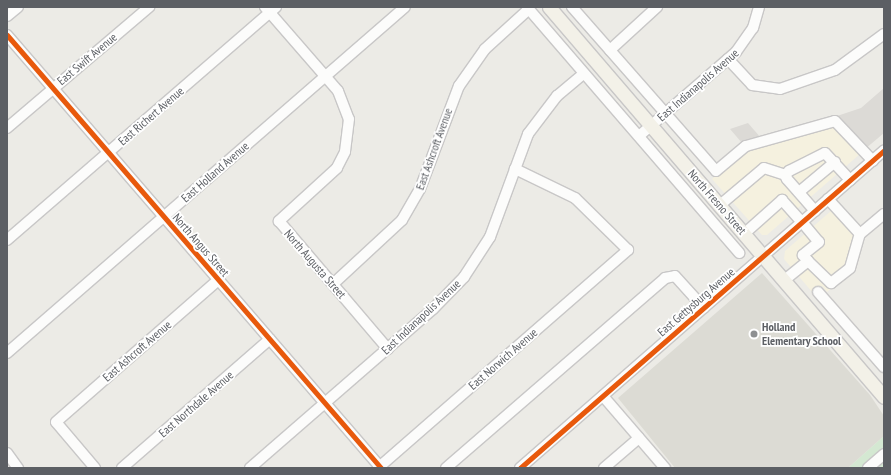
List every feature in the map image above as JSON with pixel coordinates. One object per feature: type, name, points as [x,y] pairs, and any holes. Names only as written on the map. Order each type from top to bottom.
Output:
[{"type":"main road","name":"North Fresno Street","points":[[549,7],[882,391]]},
{"type":"street","points":[[7,16],[18,7]]},
{"type":"street","name":"East Swift Avenue","points":[[7,128],[148,7]]},
{"type":"street","name":"East Holland Avenue","points":[[7,353],[405,7]]},
{"type":"street","points":[[572,7],[716,171],[746,146],[835,121],[873,161]]},
{"type":"street","points":[[610,50],[657,7]]},
{"type":"street","name":"East Indianapolis Avenue","points":[[639,136],[728,59],[754,28],[759,7]]},
{"type":"street","name":"North Fresno Street","points":[[528,8],[739,253]]},
{"type":"street","name":"East Ashcroft Avenue","points":[[334,284],[402,220],[420,189],[459,86],[485,50],[528,8]]},
{"type":"street","name":"North Augusta Street","points":[[271,9],[346,104],[349,119],[345,152],[325,181],[279,221],[388,349]]},
{"type":"street","name":"East Richert Avenue","points":[[7,240],[271,9]]},
{"type":"street","points":[[728,59],[752,85],[780,89],[835,70],[884,34]]},
{"type":"street","name":"North Angus Street","points":[[7,35],[107,153],[380,467]]},
{"type":"street","name":"East Indianapolis Avenue","points":[[250,468],[388,349],[449,294],[478,258],[490,237],[515,169],[541,115],[584,73]]},
{"type":"street","name":"East Gettysburg Avenue","points":[[520,468],[884,151]]},
{"type":"street","points":[[785,175],[824,153],[835,162],[850,180]]},
{"type":"street","points":[[799,192],[835,162]]},
{"type":"street","points":[[720,205],[764,168],[785,175],[816,211]]},
{"type":"street","name":"East Norwich Avenue","points":[[380,467],[628,250],[575,198],[515,169]]},
{"type":"street","points":[[828,199],[860,234]]},
{"type":"street","points":[[745,233],[782,200],[819,242],[803,255],[831,283],[850,268],[860,234],[884,214]]},
{"type":"street","points":[[786,279],[808,261]]},
{"type":"street","points":[[446,468],[665,278],[675,276],[704,308]]},
{"type":"street","name":"East Ashcroft Avenue","points":[[95,468],[56,422],[218,280]]},
{"type":"street","points":[[818,292],[884,367]]},
{"type":"street","name":"East Northdale Avenue","points":[[122,468],[270,339]]},
{"type":"street","points":[[603,396],[665,468]]},
{"type":"street","points":[[604,468],[639,438]]},
{"type":"street","points":[[7,453],[18,468]]},
{"type":"street","points":[[868,468],[884,454]]},
{"type":"shaded area","points":[[884,88],[884,133],[865,149],[837,116],[861,108]]},
{"type":"shaded area","points":[[748,123],[761,138],[742,143],[730,129]]},
{"type":"shaded area","points":[[835,124],[860,154],[767,235],[762,235],[712,179],[745,149]]},
{"type":"shaded area","points":[[839,204],[859,241],[854,270],[827,292],[822,286],[813,293],[784,259],[785,251]]},
{"type":"shaded area","name":"Holland Elementary School","points":[[762,273],[870,395],[884,416],[884,436],[848,468],[675,468],[618,398]]},
{"type":"green space","points":[[884,436],[884,468],[848,468]]},
{"type":"cycle path","points":[[7,35],[381,468]]},
{"type":"cycle path","points":[[520,468],[884,151]]},
{"type":"place","name":"Holland Elementary School","points":[[754,334]]}]
